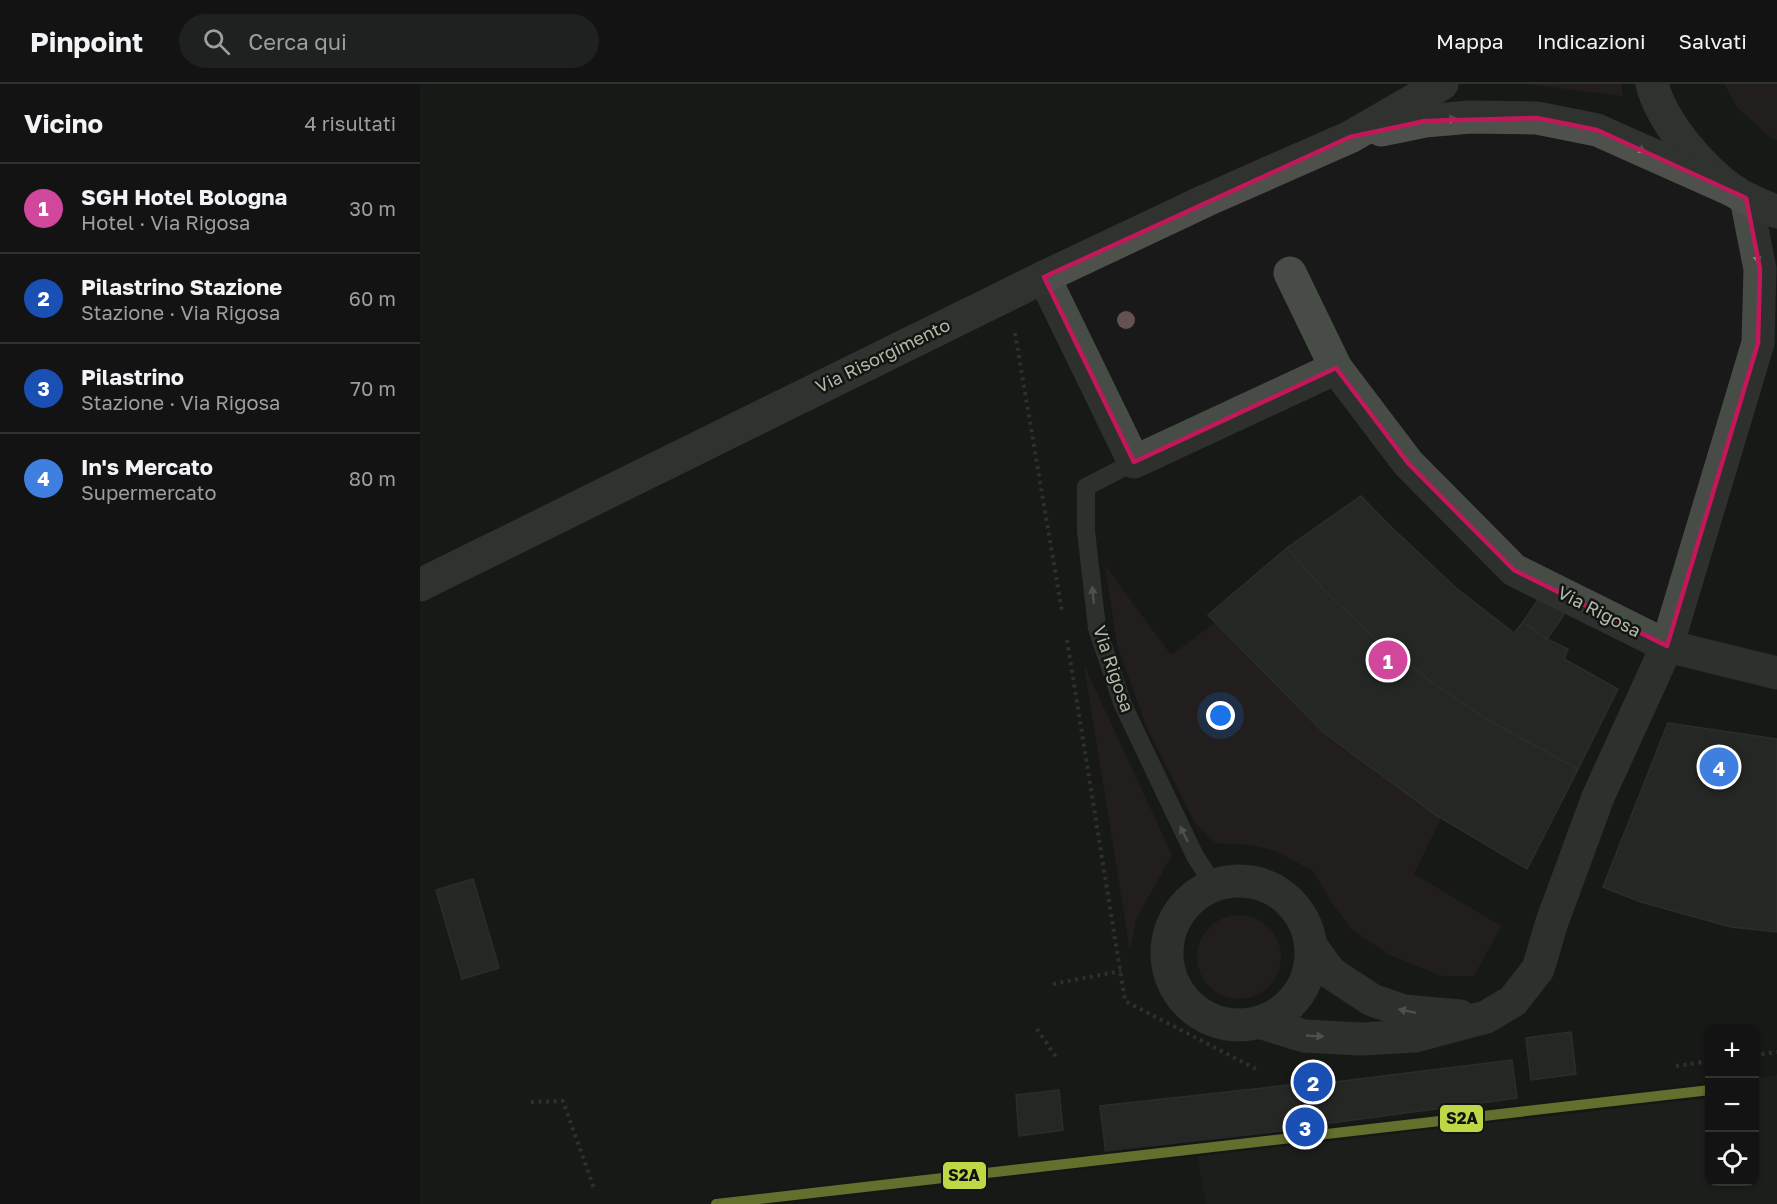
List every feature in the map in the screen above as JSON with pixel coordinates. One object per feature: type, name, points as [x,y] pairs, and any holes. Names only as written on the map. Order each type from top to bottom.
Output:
[{"type":"main road","name":"Via Risorgimento","points":[[420,585],[1044,277],[1207,200],[1350,137],[1442,84]]},
{"type":"main road","points":[[1652,84],[1655,97],[1688,151],[1741,195]]},
{"type":"main road","name":"Via Risorgimento","points":[[1350,137],[1425,121],[1470,117],[1537,118],[1597,130],[1777,212]]},
{"type":"street","points":[[1259,1022],[1304,1036],[1361,1039],[1415,1036],[1486,1017],[1513,1001],[1538,969],[1552,922],[1598,797],[1667,646],[1758,343],[1760,269],[1741,195]]},
{"type":"street","name":"Via Rigosa","points":[[1290,273],[1336,368],[1408,463],[1514,570],[1667,646],[1777,673]]},
{"type":"street","points":[[1044,277],[1134,462]]},
{"type":"street","points":[[1758,343],[1777,315]]},
{"type":"street","name":"Via Rigosa","points":[[1134,462],[1336,368]]},
{"type":"street","points":[[1236,880],[1258,883],[1278,891],[1295,905],[1306,924],[1311,946],[1309,971],[1299,994],[1281,1012],[1259,1022],[1237,1025],[1215,1021],[1205,1016],[1196,1011],[1180,995],[1170,975],[1166,953],[1169,932],[1179,911],[1194,896],[1214,885],[1236,880]]},
{"type":"street","points":[[1311,946],[1331,973],[1372,1000],[1404,1011],[1486,1017]]},
{"type":"lane","name":"Via Rigosa","points":[[1134,462],[1086,487],[1086,531],[1097,628],[1123,705],[1195,856],[1214,885]]},
{"type":"path","points":[[1014,329],[1062,612]]},
{"type":"path","points":[[1066,636],[1125,1001],[1256,1069]]},
{"type":"path","points":[[1053,984],[1121,971]]},
{"type":"path","points":[[1037,1029],[1058,1060]]},
{"type":"path","points":[[1759,1054],[1777,1052]]},
{"type":"path","points":[[1676,1066],[1705,1062]]},
{"type":"path","points":[[531,1102],[564,1101],[595,1191]]},
{"type":"highlighted area","points":[[1537,118],[1597,130],[1746,198],[1760,269],[1758,343],[1667,646],[1514,570],[1408,463],[1336,368],[1134,462],[1044,277],[1350,137],[1425,121]]},
{"type":"shaded area","points":[[1528,84],[1621,84],[1623,96]]},
{"type":"shaded area","points":[[1724,84],[1777,84],[1777,140],[1771,138],[1737,107]]},
{"type":"shaded area","points":[[1105,566],[1171,655],[1215,623],[1323,732],[1441,818],[1414,874],[1501,926],[1474,976],[1441,976],[1388,954],[1351,929],[1314,872],[1279,852],[1250,845],[1216,843],[1195,823],[1146,726],[1117,644]]},
{"type":"shaded area","points":[[1084,665],[1172,855],[1136,919],[1130,950]]},
{"type":"shaded area","points":[[1239,915],[1255,918],[1269,927],[1278,941],[1281,957],[1278,973],[1269,987],[1255,996],[1239,999],[1223,996],[1209,987],[1200,973],[1197,957],[1200,941],[1209,927],[1223,918]]},
{"type":"shaded area","points":[[1777,1075],[1777,1204],[1206,1204],[1197,1155],[1705,1084],[1705,1186],[1759,1186],[1759,1077]]},
{"type":"building","points":[[1361,496],[1456,588],[1514,633],[1523,622],[1547,639],[1568,649],[1564,659],[1618,689],[1578,769],[1488,720],[1433,683],[1373,637],[1323,589],[1287,548]]},
{"type":"building","points":[[1287,548],[1323,589],[1373,637],[1433,683],[1488,720],[1578,769],[1527,869],[1436,815],[1323,732],[1208,615]]},
{"type":"building","points":[[1543,592],[1568,609],[1547,639],[1523,622]]},
{"type":"building","points":[[1668,723],[1777,739],[1777,932],[1731,927],[1641,902],[1603,887]]},
{"type":"building","points":[[473,879],[499,968],[462,979],[436,890]]},
{"type":"building","points":[[1571,1032],[1576,1074],[1531,1080],[1526,1038]]},
{"type":"building","points":[[1512,1060],[1517,1098],[1316,1125],[1311,1085]]},
{"type":"building","points":[[1298,1084],[1303,1128],[1106,1155],[1100,1106]]},
{"type":"building","points":[[1059,1090],[1063,1130],[1019,1136],[1016,1095]]},
{"type":"transit line","name":"S2A","points":[[716,1204],[1705,1091]]},
{"type":"place","name":"SGH Hotel Bologna","points":[[1388,660]]},
{"type":"place","name":"In's Mercato","points":[[1719,767]]},
{"type":"place","name":"Pilastrino Stazione","points":[[1313,1082]]},
{"type":"place","name":"Pilastrino","points":[[1305,1127]]}]
